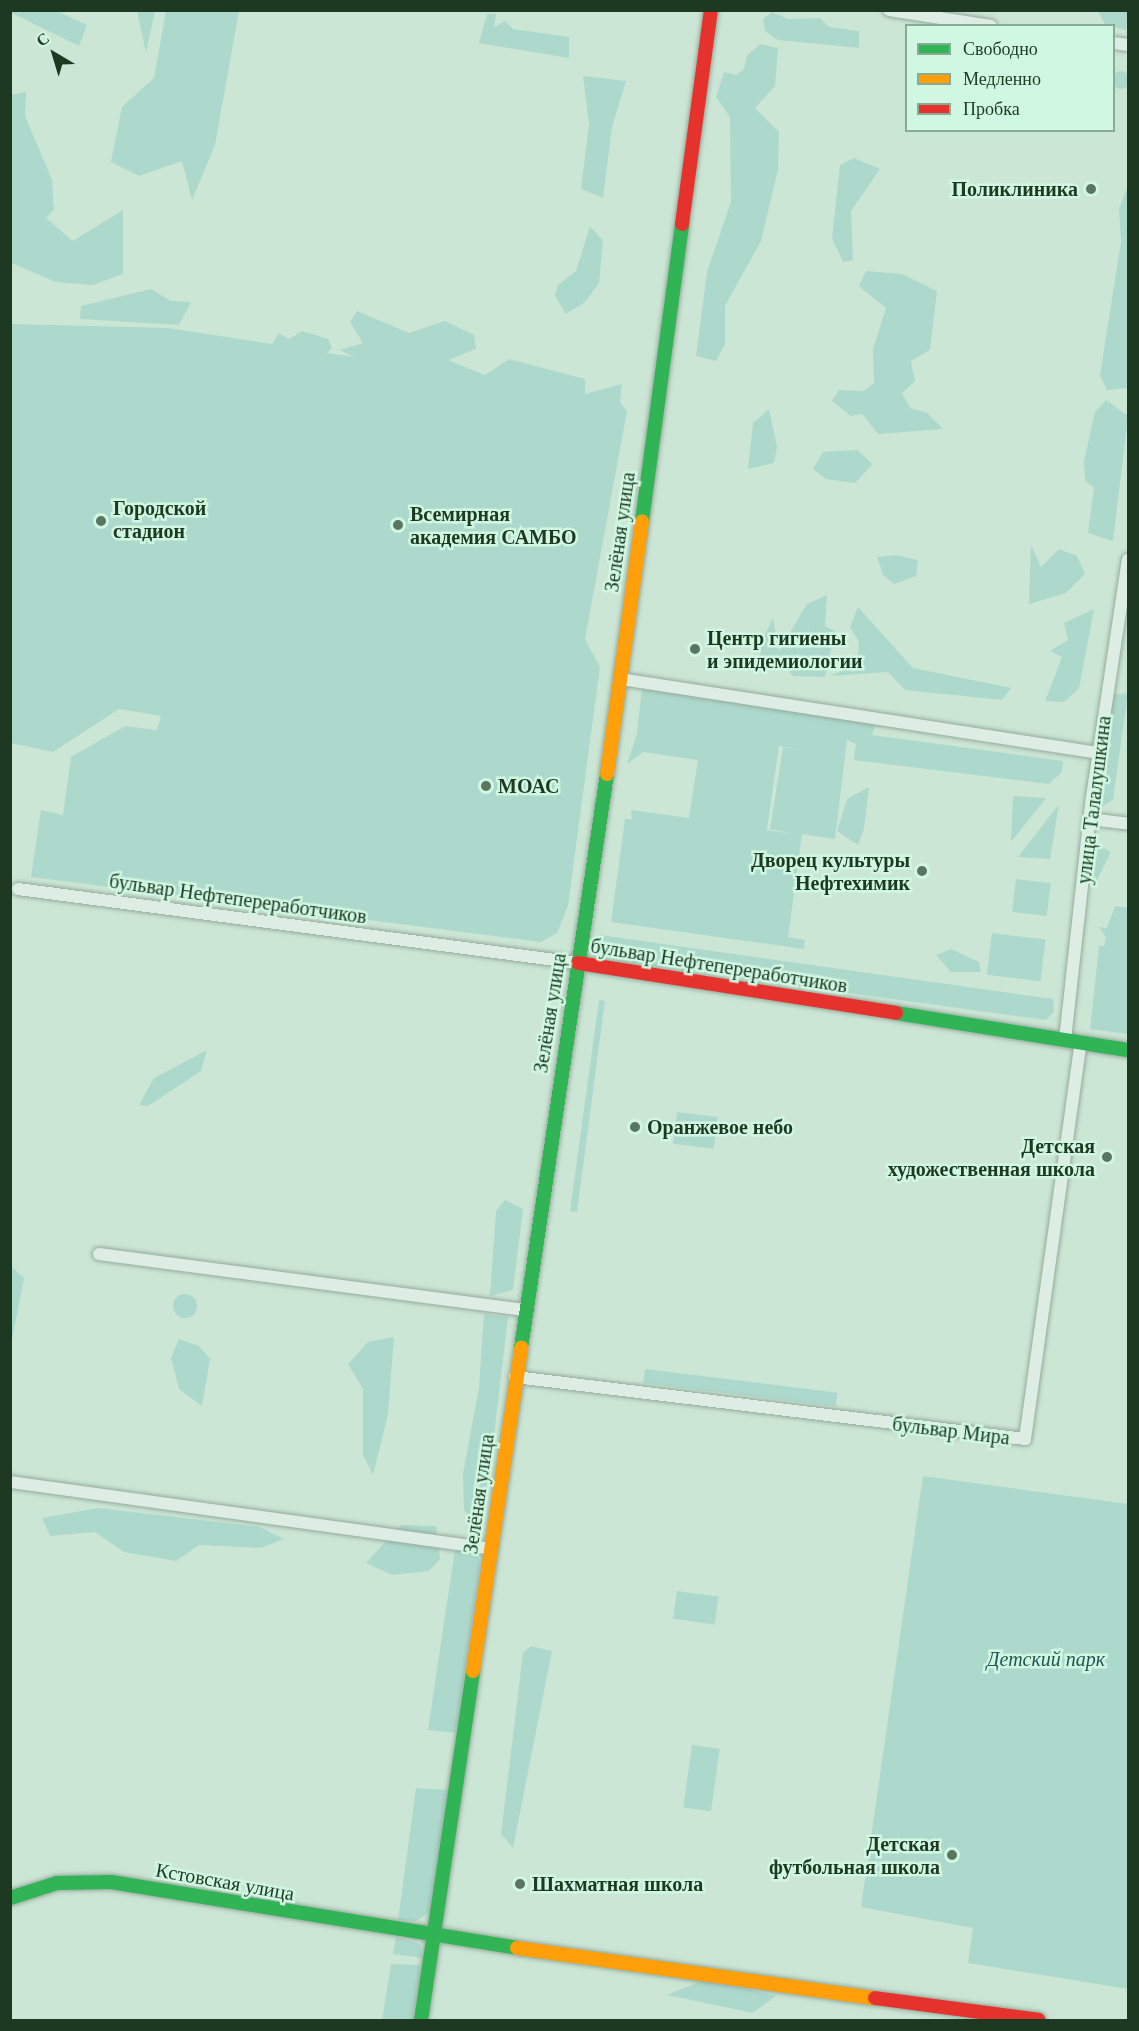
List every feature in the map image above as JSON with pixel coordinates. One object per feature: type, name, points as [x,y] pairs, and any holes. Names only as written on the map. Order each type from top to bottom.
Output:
[{"type":"main road","name":"Зелёная улица","points":[[421,2020],[435,1937],[524,1310],[621,679],[711,10]]},
{"type":"main road","name":"бульвар Нефтепереработчиков","points":[[578,963],[1128,1050]]},
{"type":"main road","name":"Кстовская улица","points":[[10,1898],[57,1883],[111,1882],[435,1937],[1039,2020]]},
{"type":"street","points":[[889,10],[979,24]]},
{"type":"street","name":"улица Талалушкина","points":[[1065,1040],[1098,753],[1128,560]]},
{"type":"street","points":[[621,679],[1098,753]]},
{"type":"street","points":[[1090,819],[1128,824]]},
{"type":"street","name":"бульвар Нефтепереработчиков","points":[[18,889],[578,963]]},
{"type":"street","name":"бульвар Мира","points":[[515,1377],[977,1436],[1025,1439],[1082,1043]]},
{"type":"street","points":[[99,1254],[524,1310]]},
{"type":"street","points":[[10,1482],[490,1549]]},
{"type":"green space","points":[[57,11],[87,25],[79,46],[10,12]]},
{"type":"green space","points":[[137,11],[155,11],[146,53]]},
{"type":"green space","points":[[166,11],[239,11],[215,145],[192,200],[182,161],[139,176],[111,162],[122,107],[154,78]]},
{"type":"green space","points":[[1098,11],[1128,11],[1126,30],[1115,27],[1115,24],[1104,24]]},
{"type":"green space","points":[[772,12],[788,19],[820,18],[829,27],[859,31],[859,48],[778,40],[765,31],[763,19]]},
{"type":"green space","points":[[487,14],[496,14],[494,27],[505,21],[513,29],[569,37],[569,58],[479,43]]},
{"type":"green space","points":[[760,44],[778,48],[775,86],[755,108],[779,132],[778,170],[761,241],[725,306],[725,344],[716,361],[696,356],[707,272],[731,202],[730,117],[716,97],[724,72],[736,75],[744,69],[747,56]]},
{"type":"green space","points":[[1118,72],[1124,72],[1129,77],[1129,83],[1124,88],[1115,86],[1115,74]]},
{"type":"green space","points":[[583,76],[626,81],[612,127],[603,198],[581,189],[589,125]]},
{"type":"green space","points":[[26,92],[25,116],[52,180],[54,209],[46,218],[73,241],[123,210],[123,274],[93,285],[56,282],[11,263],[11,95]]},
{"type":"green space","points":[[854,158],[880,169],[851,211],[853,260],[843,262],[832,238],[840,165]]},
{"type":"green space","points":[[1128,186],[1128,388],[1107,390],[1100,375],[1121,242],[1119,208]]},
{"type":"green space","points":[[590,226],[603,241],[599,283],[585,302],[566,314],[555,296],[558,285],[576,271]]},
{"type":"green space","points":[[866,271],[902,274],[937,291],[930,350],[911,361],[915,381],[902,393],[910,408],[927,413],[943,429],[878,434],[862,414],[851,416],[832,401],[839,390],[863,391],[874,383],[873,349],[886,308],[859,286]]},
{"type":"green space","points":[[151,289],[171,301],[191,302],[179,325],[80,319],[81,306]]},
{"type":"green space","name":"Всемирная академия САМБО","points":[[357,311],[409,333],[445,321],[474,335],[476,349],[448,360],[485,375],[509,359],[585,379],[585,394],[622,384],[620,402],[627,411],[585,639],[600,667],[568,906],[557,933],[541,942],[31,877],[41,810],[63,815],[71,757],[125,726],[157,730],[161,716],[119,709],[53,752],[11,743],[11,324],[168,328],[272,344],[279,333],[289,339],[302,331],[328,339],[332,348],[327,353],[354,357],[340,350],[363,343],[350,322]]},
{"type":"green space","points":[[1106,400],[1128,416],[1113,541],[1088,533],[1094,488],[1085,480],[1084,461],[1095,412]]},
{"type":"green space","points":[[769,409],[777,447],[774,463],[748,469],[753,423]]},
{"type":"green space","points":[[857,450],[873,464],[855,483],[826,479],[813,469],[823,452]]},
{"type":"green space","points":[[1031,545],[1041,567],[1059,549],[1077,556],[1085,574],[1066,593],[1029,604]]},
{"type":"green space","points":[[896,555],[918,560],[916,576],[894,584],[883,575],[877,557]]},
{"type":"green space","points":[[827,595],[825,626],[835,631],[825,677],[793,676],[785,667],[762,665],[759,646],[773,618],[779,651],[807,604]]},
{"type":"green space","points":[[858,607],[913,668],[1011,688],[1002,700],[905,690],[888,672],[830,676],[857,664],[859,642],[850,627]]},
{"type":"green space","points":[[1094,609],[1079,688],[1064,702],[1045,701],[1062,657],[1050,651],[1068,640],[1064,623]]},
{"type":"green space","points":[[642,687],[849,719],[875,725],[872,735],[1063,761],[1062,772],[1049,784],[854,760],[856,744],[847,740],[835,839],[802,834],[788,937],[805,940],[804,949],[611,922],[625,819],[632,819],[631,810],[689,818],[698,760],[643,752],[627,764],[637,734]],"holes":[[[779,746],[812,751],[783,747],[770,829],[793,834],[767,830]]]},
{"type":"green space","points":[[1128,693],[1113,800],[1102,807],[1098,791],[1102,750],[1113,745],[1102,736],[1112,695]]},
{"type":"green space","points":[[869,787],[864,829],[858,845],[837,831],[847,799]]},
{"type":"green space","points":[[1013,796],[1046,798],[1011,842]]},
{"type":"green space","points":[[1059,804],[1050,859],[1018,857]]},
{"type":"green space","points":[[1099,846],[1111,852],[1097,880],[1093,873]]},
{"type":"green space","points":[[1016,879],[1051,883],[1047,916],[1012,912]]},
{"type":"green space","points":[[1115,906],[1128,908],[1128,1034],[1090,1029],[1099,946],[1104,946],[1106,937],[1099,927],[1107,928]]},
{"type":"green space","points":[[992,933],[1046,940],[1040,981],[987,975]]},
{"type":"green space","points":[[600,935],[1053,999],[1054,1012],[1046,1020],[616,961],[604,951]]},
{"type":"green space","points":[[951,949],[979,962],[981,972],[951,972],[936,955]]},
{"type":"green space","points":[[599,1000],[605,1001],[577,1212],[570,1211]]},
{"type":"green space","points":[[207,1050],[201,1071],[148,1106],[139,1105],[154,1078]]},
{"type":"green space","points":[[677,1112],[718,1117],[714,1149],[673,1144]]},
{"type":"green space","points":[[505,1200],[523,1209],[513,1290],[490,1296],[496,1211]]},
{"type":"green space","points":[[11,1266],[24,1278],[11,1345]]},
{"type":"green space","points":[[185,1294],[193,1298],[197,1306],[193,1314],[185,1318],[177,1314],[173,1306],[177,1298]]},
{"type":"green space","points":[[484,1314],[508,1317],[483,1529],[464,1510],[463,1474],[479,1387]]},
{"type":"green space","points":[[394,1337],[388,1414],[373,1475],[363,1455],[363,1389],[348,1364],[368,1342]]},
{"type":"green space","points":[[179,1339],[199,1346],[210,1359],[202,1406],[179,1389],[171,1358]]},
{"type":"green space","points":[[645,1369],[838,1393],[836,1407],[643,1383]]},
{"type":"green space","name":"Детский парк","points":[[923,1476],[1128,1504],[1128,1989],[968,1963],[973,1928],[861,1907]]},
{"type":"green space","points":[[98,1508],[260,1527],[284,1539],[261,1548],[199,1545],[176,1561],[124,1552],[95,1532],[50,1536],[42,1518]]},
{"type":"green space","points":[[401,1525],[436,1526],[440,1559],[429,1571],[392,1575],[366,1563]]},
{"type":"green space","points":[[455,1549],[478,1555],[480,1564],[456,1733],[428,1730]]},
{"type":"green space","points":[[677,1591],[719,1597],[715,1625],[673,1619]]},
{"type":"green space","points":[[531,1646],[552,1651],[513,1848],[501,1834],[523,1653]]},
{"type":"green space","points":[[692,1745],[720,1749],[711,1811],[683,1807]]},
{"type":"green space","points":[[416,1788],[448,1790],[430,1912],[416,1921],[398,1920]]},
{"type":"green space","points":[[396,1937],[420,1944],[423,1958],[393,1954]]},
{"type":"green space","points":[[391,1964],[422,1965],[413,2020],[382,2020]]},
{"type":"green space","points":[[706,1979],[776,1996],[753,2013],[667,1995]]},
{"type":"traffic: fast","points":[[642,521],[682,224]]},
{"type":"traffic: fast","points":[[521,1348],[607,774]]},
{"type":"traffic: fast","points":[[896,1013],[1128,1050]]},
{"type":"traffic: fast","points":[[421,2020],[473,1671]]},
{"type":"traffic: fast","points":[[10,1898],[57,1883],[111,1882],[517,1948]]},
{"type":"traffic: slow","points":[[607,774],[642,521]]},
{"type":"traffic: slow","points":[[473,1671],[521,1348]]},
{"type":"traffic: slow","points":[[517,1948],[875,1998]]},
{"type":"traffic: jam","points":[[682,224],[711,10]]},
{"type":"traffic: jam","points":[[578,963],[896,1013]]},
{"type":"traffic: jam","points":[[875,1998],[1039,2020]]},
{"type":"place","name":"Поликлиника","points":[[1091,189]]},
{"type":"place","name":"Городской стадион","points":[[101,521]]},
{"type":"place","name":"Всемирная академия САМБО","points":[[398,525]]},
{"type":"place","name":"Центр гигиены и эпидемиологии","points":[[695,649]]},
{"type":"place","name":"МОАС","points":[[486,786]]},
{"type":"place","name":"Дворец культуры Нефтехимик","points":[[922,871]]},
{"type":"place","name":"Оранжевое небо","points":[[635,1127]]},
{"type":"place","name":"Детская художественная школа","points":[[1107,1157]]},
{"type":"place","name":"Детская футбольная школа","points":[[952,1855]]},
{"type":"place","name":"Шахматная школа","points":[[520,1884]]}]
